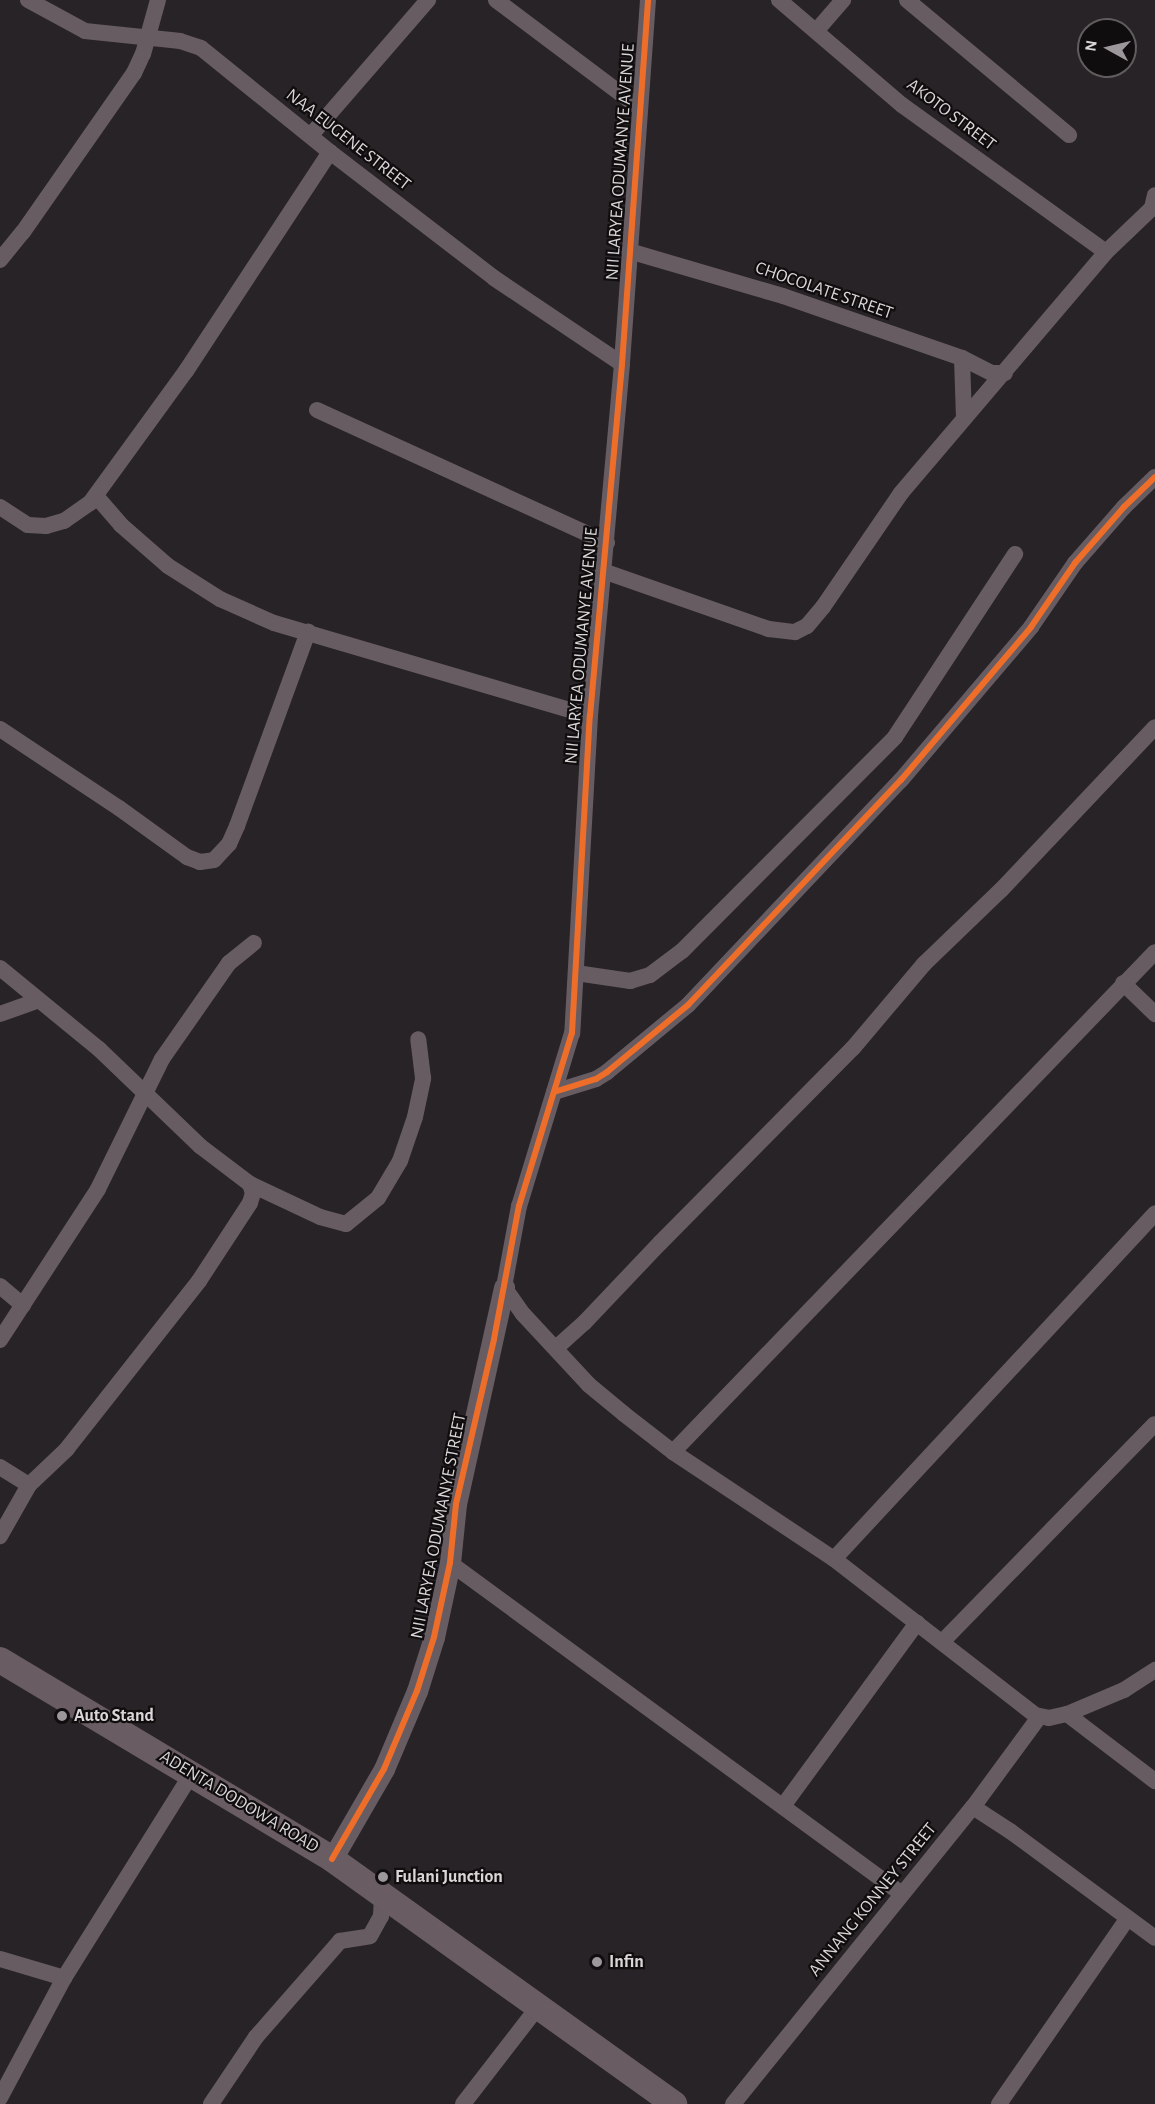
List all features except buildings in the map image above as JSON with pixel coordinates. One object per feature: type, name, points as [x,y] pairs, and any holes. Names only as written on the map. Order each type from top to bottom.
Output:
[{"type":"main road","name":"ADENTA DODOWA ROAD","points":[[0,1660],[333,1859],[538,2007],[580,2034],[674,2104]]},
{"type":"street","name":"NAA EUGENE STREET","points":[[28,0],[85,31],[180,41],[201,48],[330,152],[495,278],[622,364]]},
{"type":"street","points":[[0,260],[23,232],[134,73],[143,54],[158,0]]},
{"type":"street","points":[[311,135],[428,0]]},
{"type":"street","points":[[496,0],[640,108]]},
{"type":"street","name":"NII LARYEA ODUMANYE AVENUE","points":[[504,1287],[519,1206],[572,1033],[590,716],[622,364],[648,0]]},
{"type":"street","name":"AKOTO STREET","points":[[779,0],[817,30],[902,105],[1106,252]]},
{"type":"street","points":[[817,30],[843,0]]},
{"type":"street","points":[[907,0],[1069,135]]},
{"type":"street","points":[[0,507],[28,525],[46,526],[64,521],[90,503],[186,371],[330,152]]},
{"type":"street","points":[[603,571],[769,629],[795,632],[807,626],[823,607],[901,493],[1106,252],[1152,208],[1155,195]]},
{"type":"street","name":"CHOCOLATE STREET","points":[[629,251],[783,296],[962,358],[992,373],[1005,373]]},
{"type":"street","points":[[962,358],[964,418]]},
{"type":"street","points":[[316,410],[607,543]]},
{"type":"street","points":[[554,1092],[596,1079],[607,1072],[688,1005],[901,780],[1024,635],[1075,563],[1124,507],[1155,477]]},
{"type":"street","points":[[96,496],[121,525],[168,566],[220,598],[274,622],[590,716]]},
{"type":"street","points":[[576,973],[630,981],[650,975],[682,951],[895,737],[1015,554]]},
{"type":"street","points":[[0,729],[187,857],[200,862],[214,860],[229,844],[237,826],[308,632]]},
{"type":"street","points":[[556,1348],[584,1323],[660,1242],[853,1048],[924,964],[1001,890],[1155,727]]},
{"type":"street","points":[[0,1340],[98,1189],[143,1093],[205,994],[229,963],[254,943]]},
{"type":"street","points":[[674,1452],[1155,952]]},
{"type":"street","points":[[0,968],[99,1049],[200,1146],[250,1184],[320,1216],[346,1224],[378,1198],[400,1161],[415,1117],[423,1077],[418,1039]]},
{"type":"street","points":[[1123,983],[1155,1014]]},
{"type":"street","points":[[0,1014],[39,1000]]},
{"type":"street","points":[[0,1536],[29,1485],[67,1449],[199,1281],[250,1203],[253,1193],[250,1184]]},
{"type":"street","points":[[834,1559],[1155,1213]]},
{"type":"street","points":[[0,1286],[23,1305]]},
{"type":"street","points":[[504,1287],[523,1314],[589,1385],[674,1452],[834,1559],[1039,1717],[1055,1718],[1066,1714],[1124,1690],[1155,1670]]},
{"type":"street","name":"NII LARYEA ODUMANYE STREET","points":[[333,1859],[384,1769],[417,1691],[434,1637],[450,1563],[456,1504],[504,1287]]},
{"type":"street","points":[[943,1641],[1155,1424]]},
{"type":"street","points":[[0,1467],[29,1485]]},
{"type":"street","points":[[450,1563],[902,1894]]},
{"type":"street","points":[[783,1806],[917,1623]]},
{"type":"street","points":[[1066,1714],[1155,1781]]},
{"type":"street","name":"ANNANG KONNEY STREET","points":[[733,2104],[973,1807],[1039,1717]]},
{"type":"street","points":[[0,2098],[64,1978],[192,1773]]},
{"type":"street","points":[[973,1807],[1155,1938]]},
{"type":"street","points":[[211,2104],[256,2037],[340,1941],[370,1936],[381,1916],[382,1894]]},
{"type":"street","points":[[999,2104],[1128,1918]]},
{"type":"street","points":[[0,1959],[64,1978]]},
{"type":"street","points":[[463,2104],[538,2007]]},
{"type":"cycle path","points":[[332,1859],[384,1769],[417,1691],[434,1637],[450,1563],[456,1504],[494,1339],[519,1206],[572,1033],[590,716],[622,364],[648,0]]},
{"type":"cycle path","points":[[554,1092],[596,1079],[607,1072],[688,1005],[901,780],[1031,627],[1075,563],[1124,507],[1155,477]]},
{"type":"place","name":"Auto Stand","points":[[62,1716]]},
{"type":"place","name":"Fulani Junction","points":[[383,1877]]},
{"type":"place","name":"Infin","points":[[597,1962]]}]
